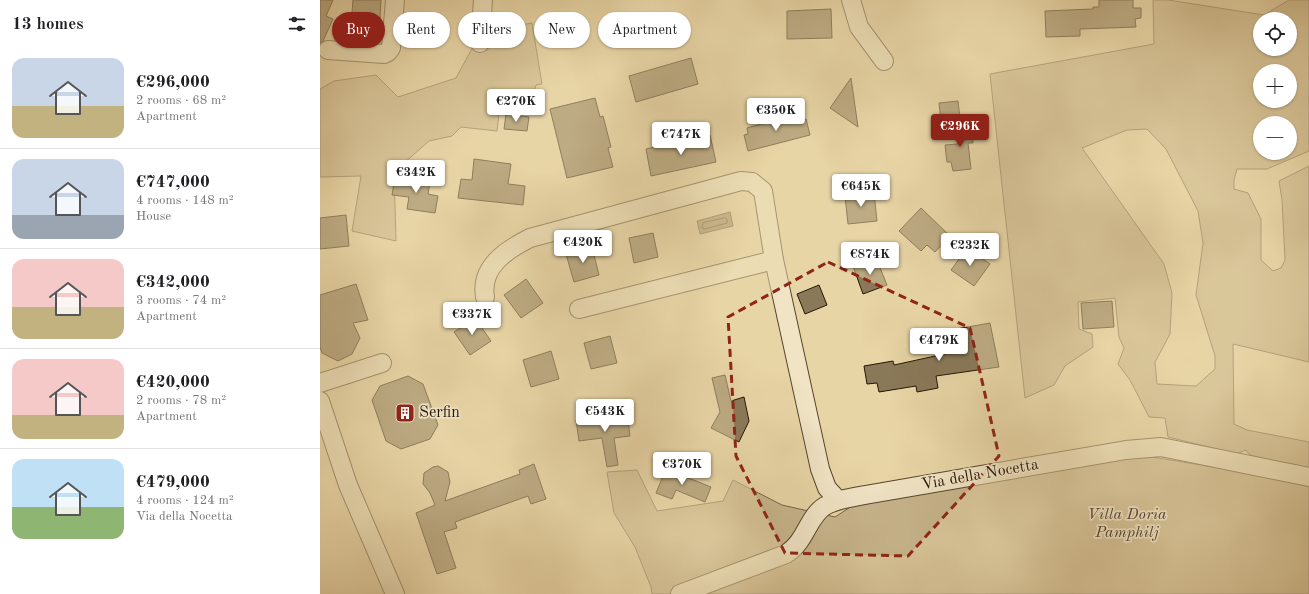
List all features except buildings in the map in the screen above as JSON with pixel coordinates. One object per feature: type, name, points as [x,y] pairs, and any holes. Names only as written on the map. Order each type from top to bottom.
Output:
[{"type":"street","points":[[328,50],[384,54],[388,52],[391,48],[395,0]]},
{"type":"street","points":[[481,12],[482,0]]},
{"type":"street","points":[[851,0],[859,27],[884,61]]},
{"type":"street","points":[[485,297],[484,285],[491,265],[502,255],[530,238],[741,181],[752,182],[762,191],[774,260],[820,469],[827,488],[838,500]]},
{"type":"street","points":[[579,309],[774,260]]},
{"type":"street","points":[[320,383],[382,363]]},
{"type":"street","points":[[320,401],[348,485],[395,594]]},
{"type":"street","name":"Via della Nocetta","points":[[680,594],[790,551],[798,544],[821,509],[838,500],[1126,450],[1161,447],[1309,477]]},
{"type":"highlighted area","points":[[828,262],[970,328],[999,456],[908,556],[785,553],[736,456],[728,317]]},
{"type":"green space","points":[[1153,0],[1168,0],[1253,13],[1253,56],[1297,56],[1297,12],[1269,12],[1289,0],[1309,0],[1309,151],[1297,156],[1297,116],[1253,116],[1253,160],[1288,160],[1267,169],[1237,169],[1234,180],[1234,189],[1248,193],[1261,219],[1261,260],[1273,271],[1281,268],[1285,260],[1282,200],[1279,181],[1309,166],[1309,362],[1233,344],[1234,424],[1247,430],[1309,442],[1309,469],[1252,456],[1245,450],[1237,454],[1168,437],[1165,418],[1149,417],[1130,380],[1118,364],[1124,348],[1119,337],[1115,298],[1078,302],[1079,329],[1092,334],[1093,347],[1065,366],[1054,385],[1025,398],[990,74],[1154,44]],"holes":[[[1147,129],[1166,149],[1198,211],[1203,243],[1196,295],[1215,356],[1215,369],[1196,386],[1157,384],[1155,362],[1170,334],[1172,293],[1164,264],[1082,148],[1127,130]]]},
{"type":"green space","points":[[532,23],[534,48],[536,48],[542,84],[536,85],[529,108],[500,105],[497,131],[461,127],[452,136],[429,141],[394,172],[396,241],[352,231],[361,176],[320,177],[320,89],[334,81],[376,75],[398,97],[456,78],[472,48],[526,48],[526,24]]},
{"type":"green space","name":"Villa Doria Pamphilj","points":[[1128,453],[1268,476],[1309,486],[1309,594],[652,594],[651,587],[635,547],[614,513],[607,472],[637,470],[657,511],[723,501],[733,480],[782,505],[835,517],[852,506]]},
{"type":"water","points":[[730,212],[733,226],[700,234],[697,221]]},
{"type":"place","name":"Serfin","points":[[405,413]]}]
